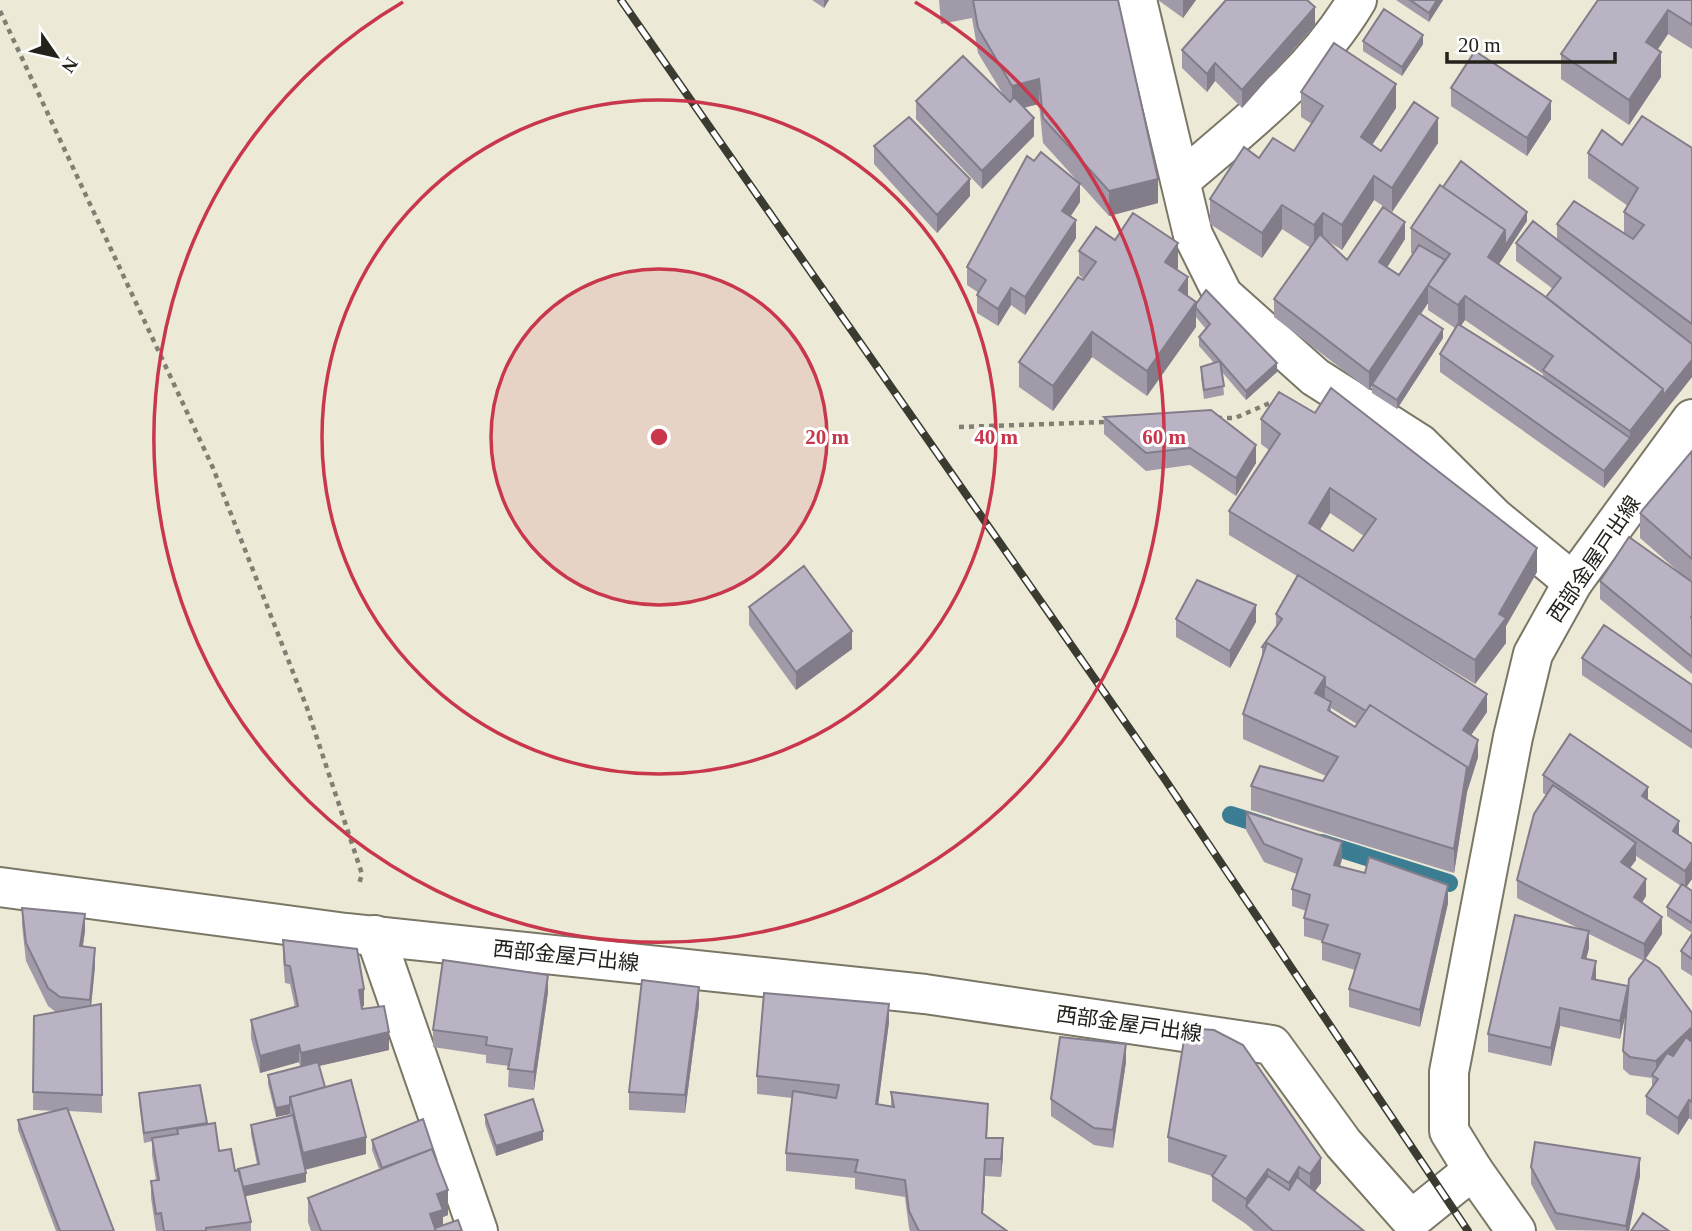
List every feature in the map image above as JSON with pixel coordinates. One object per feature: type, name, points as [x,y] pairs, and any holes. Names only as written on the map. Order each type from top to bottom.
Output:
[{"type":"main road","points":[[1137,0],[1193,235],[1223,295],[1315,377],[1420,444],[1494,518],[1573,582]]},
{"type":"main road","points":[[1180,181],[1268,106],[1311,63],[1357,0]]},
{"type":"main road","name":"西部金屋戸出線","points":[[0,887],[361,934],[925,994],[1272,1045],[1343,1143],[1412,1225],[1473,1170],[1449,1131],[1448,1072],[1513,737],[1533,654],[1573,582],[1692,419]]},
{"type":"main road","points":[[361,934],[478,1231]]},
{"type":"main road","points":[[1473,1170],[1516,1231]]},
{"type":"path","points":[[0,11],[213,468],[307,708],[362,874],[361,934]]},
{"type":"path","points":[[1208,419],[1245,414],[1315,377]]},
{"type":"path","points":[[959,427],[1111,422]]},
{"type":"building","points":[[973,0],[1118,0],[1158,179],[1109,191],[1043,118],[1039,79],[1012,86],[978,28]]},
{"type":"building","points":[[1226,0],[1307,0],[1315,7],[1242,90],[1215,63],[1207,74],[1182,50]]},
{"type":"building","points":[[1410,0],[1437,0],[1429,13]]},
{"type":"building","points":[[1598,0],[1692,0],[1692,25],[1668,10],[1646,42],[1661,52],[1629,100],[1561,54]]},
{"type":"building","points":[[1384,9],[1423,35],[1402,67],[1363,41]]},
{"type":"building","points":[[1334,43],[1396,84],[1361,137],[1381,151],[1414,102],[1438,118],[1392,188],[1374,176],[1342,225],[1323,213],[1314,225],[1282,205],[1262,233],[1210,199],[1244,147],[1259,158],[1273,138],[1294,151],[1323,106],[1301,92]]},
{"type":"building","points":[[1475,51],[1551,101],[1527,138],[1451,88]]},
{"type":"building","points":[[963,56],[1010,102],[1014,97],[1034,118],[982,171],[916,101]]},
{"type":"building","points":[[1642,116],[1692,148],[1692,324],[1557,224],[1574,201],[1633,239],[1644,225],[1624,212],[1638,188],[1588,153],[1602,130],[1622,145]]},
{"type":"building","points":[[909,117],[970,179],[937,215],[874,146]]},
{"type":"building","points":[[1041,152],[1080,184],[1062,211],[1076,220],[1025,297],[1011,288],[998,309],[977,295],[986,280],[967,267],[1027,156],[1034,161]]},
{"type":"building","points":[[1461,161],[1527,212],[1505,246],[1505,230],[1443,187]]},
{"type":"building","points":[[1440,185],[1505,230],[1488,257],[1543,295],[1663,389],[1630,431],[1543,370],[1553,356],[1465,296],[1458,305],[1428,285],[1450,254],[1411,228]]},
{"type":"building","points":[[1383,207],[1405,222],[1379,262],[1399,275],[1419,245],[1445,260],[1369,372],[1274,299],[1320,234],[1347,260]]},
{"type":"building","points":[[1133,213],[1178,243],[1165,262],[1188,277],[1179,290],[1196,302],[1147,371],[1092,332],[1053,386],[1019,362],[1078,277],[1083,280],[1096,262],[1079,251],[1096,227],[1115,240]]},
{"type":"building","points":[[1533,221],[1692,344],[1692,360],[1663,396],[1663,389],[1546,297],[1561,278],[1516,243]]},
{"type":"building","points":[[1206,290],[1277,363],[1246,391],[1199,337],[1210,324],[1196,308]]},
{"type":"building","points":[[1419,313],[1443,329],[1397,400],[1372,384]]},
{"type":"building","points":[[1458,324],[1543,377],[1630,438],[1604,471],[1440,354]]},
{"type":"building","points":[[1220,361],[1224,386],[1204,390],[1201,367]]},
{"type":"building","points":[[1331,388],[1537,548],[1499,614],[1506,618],[1475,660],[1229,511],[1280,434],[1261,419],[1279,392],[1315,413]],"holes":[[[1330,488],[1376,519],[1353,551],[1309,523]]]},
{"type":"building","points":[[1211,410],[1256,445],[1236,478],[1190,448],[1146,453],[1104,417]]},
{"type":"building","points":[[1692,451],[1692,559],[1640,513]]},
{"type":"building","points":[[1629,537],[1692,582],[1692,657],[1600,581]]},
{"type":"building","points":[[804,566],[852,631],[796,672],[749,607]]},
{"type":"building","points":[[1298,575],[1487,694],[1463,730],[1478,740],[1467,774],[1467,767],[1370,705],[1366,711],[1325,686],[1325,677],[1267,643],[1265,648],[1262,647],[1282,619],[1276,614]]},
{"type":"building","points":[[1197,580],[1256,605],[1230,651],[1176,619]]},
{"type":"building","points":[[1604,625],[1692,685],[1692,732],[1582,658]]},
{"type":"building","points":[[1267,643],[1325,677],[1315,693],[1331,702],[1328,710],[1355,727],[1370,705],[1467,767],[1454,849],[1251,786],[1260,766],[1323,781],[1338,757],[1243,714]]},
{"type":"building","points":[[1570,734],[1648,787],[1642,796],[1679,821],[1673,831],[1692,844],[1692,861],[1685,871],[1543,775]]},
{"type":"building","points":[[1553,785],[1636,843],[1621,862],[1646,879],[1634,897],[1662,917],[1644,944],[1517,880],[1534,814]]},
{"type":"building","points":[[1246,812],[1342,842],[1334,865],[1365,873],[1369,857],[1448,885],[1420,1010],[1349,989],[1360,954],[1322,942],[1328,925],[1304,918],[1310,895],[1292,889],[1302,859],[1264,844]]},
{"type":"building","points":[[1682,884],[1692,891],[1692,923],[1667,907]]},
{"type":"building","points":[[22,908],[85,914],[80,946],[95,948],[90,1000],[60,997],[48,988],[26,943]]},
{"type":"building","points":[[1515,915],[1589,931],[1582,958],[1596,961],[1592,979],[1628,986],[1620,1021],[1560,1008],[1551,1048],[1488,1034]]},
{"type":"building","points":[[1692,934],[1692,959],[1681,951]]},
{"type":"building","points":[[283,940],[357,949],[364,989],[359,990],[362,1009],[384,1006],[389,1032],[301,1053],[299,1045],[260,1056],[251,1020],[298,1006],[290,966],[285,965]]},
{"type":"building","points":[[1645,959],[1659,968],[1692,1013],[1692,1027],[1656,1061],[1630,1057],[1623,1051],[1629,979]]},
{"type":"building","points":[[443,960],[548,975],[534,1072],[508,1069],[512,1049],[486,1045],[487,1037],[433,1030]]},
{"type":"building","points":[[642,980],[699,987],[685,1095],[629,1092]]},
{"type":"building","points":[[764,993],[889,1004],[876,1104],[894,1107],[891,1092],[988,1104],[986,1138],[1003,1138],[1001,1159],[985,1159],[982,1213],[1007,1231],[919,1231],[909,1211],[905,1180],[855,1172],[858,1160],[786,1153],[793,1091],[836,1098],[839,1085],[757,1076]]},
{"type":"building","points":[[101,1004],[102,1095],[33,1092],[34,1016]]},
{"type":"building","points":[[1186,1028],[1214,1030],[1243,1045],[1321,1158],[1310,1174],[1299,1167],[1289,1183],[1268,1169],[1246,1199],[1212,1176],[1226,1156],[1168,1137]]},
{"type":"building","points":[[1060,1037],[1126,1044],[1113,1130],[1094,1128],[1051,1099]]},
{"type":"building","points":[[1686,1037],[1692,1042],[1692,1102],[1689,1100],[1678,1118],[1646,1096],[1658,1079],[1652,1075],[1667,1053],[1673,1056]]},
{"type":"building","points":[[318,1062],[325,1087],[290,1097],[290,1105],[276,1108],[268,1075]]},
{"type":"building","points":[[351,1080],[366,1137],[303,1153],[290,1097]]},
{"type":"building","points":[[200,1085],[207,1123],[144,1133],[139,1093]]},
{"type":"building","points":[[533,1099],[543,1131],[496,1146],[485,1115]]},
{"type":"building","points":[[67,1108],[114,1231],[60,1231],[18,1120]]},
{"type":"building","points":[[293,1115],[306,1173],[243,1187],[238,1169],[259,1164],[251,1125]]},
{"type":"building","points":[[423,1119],[437,1161],[432,1149],[382,1168],[372,1140]]},
{"type":"building","points":[[215,1123],[219,1151],[231,1149],[235,1171],[239,1170],[251,1222],[206,1228],[206,1231],[164,1231],[161,1213],[156,1214],[151,1181],[159,1180],[152,1138],[178,1134],[177,1129]]},
{"type":"building","points":[[1535,1142],[1640,1158],[1626,1226],[1556,1213],[1531,1167]]},
{"type":"building","points":[[432,1149],[448,1190],[437,1194],[443,1210],[430,1214],[436,1231],[321,1231],[308,1198]]},
{"type":"building","points":[[1268,1176],[1289,1190],[1297,1177],[1364,1231],[1273,1231],[1246,1206]]},
{"type":"building","points":[[1643,1213],[1669,1231],[1631,1231]]},
{"type":"building","points":[[458,1220],[462,1231],[436,1231],[435,1228]]},
{"type":"waterway","points":[[1231,815],[1269,827]]},
{"type":"waterway","points":[[1322,843],[1449,883]]},
{"type":"railway","points":[[621,0],[1164,778],[1468,1231]]}]
